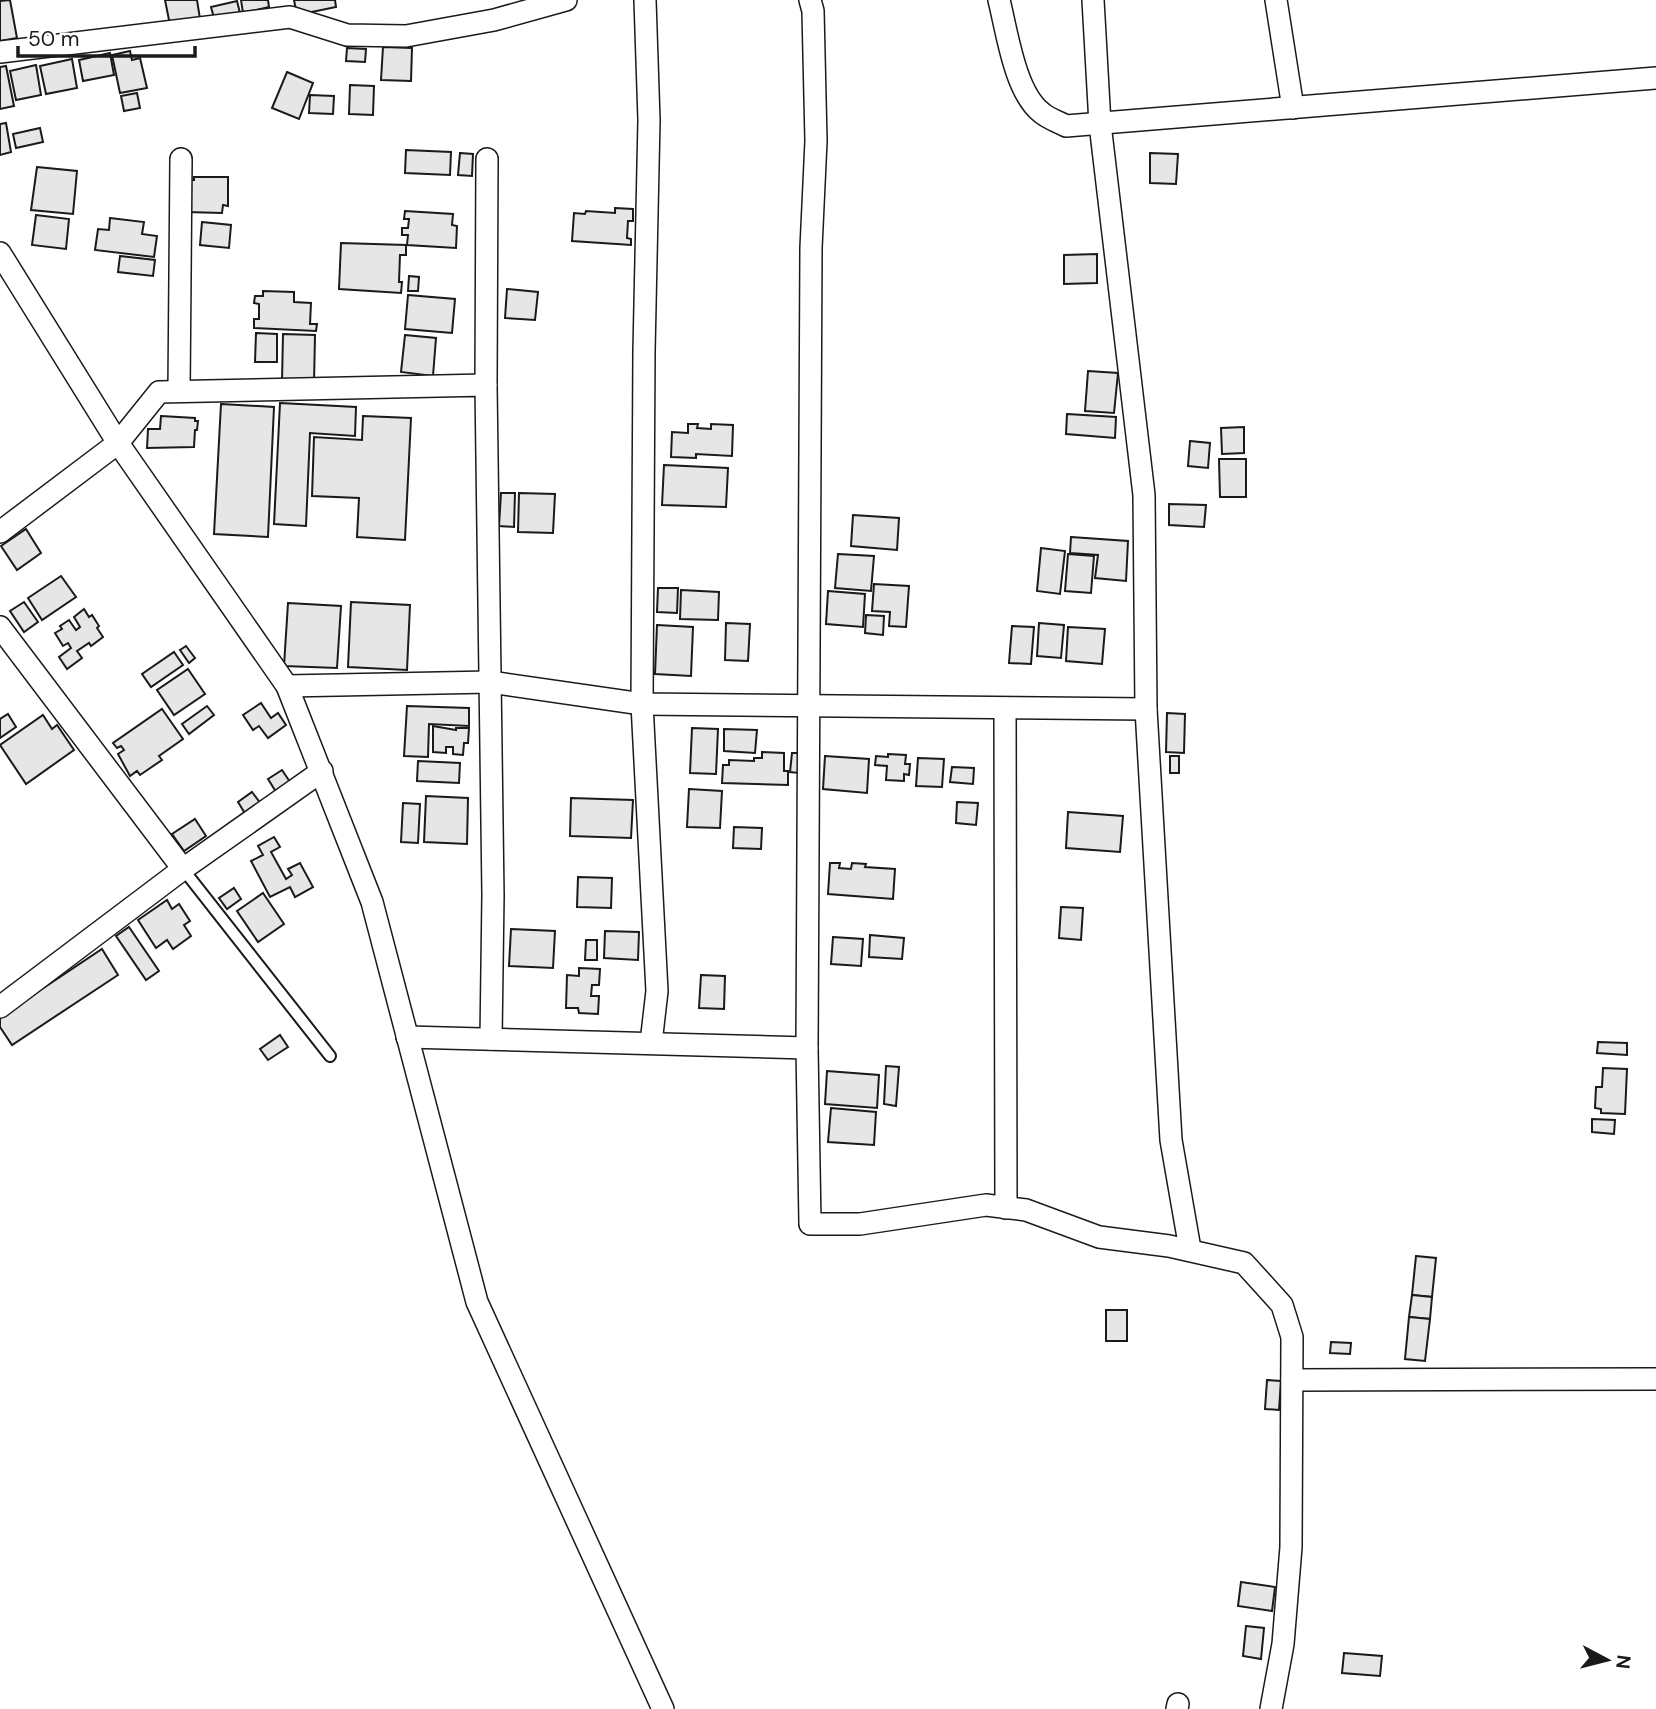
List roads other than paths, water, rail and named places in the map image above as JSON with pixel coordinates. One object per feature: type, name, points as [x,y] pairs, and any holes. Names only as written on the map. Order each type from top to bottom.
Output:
[{"type":"street","points":[[0,52],[290,18],[346,35],[406,36],[494,20],[566,0]]},
{"type":"street","points":[[645,0],[649,120],[644,351],[642,704],[657,991],[651,1043]]},
{"type":"street","points":[[810,0],[813,11],[816,141],[811,248],[808,707],[807,1048],[810,1224],[860,1224],[986,1205],[1026,1210],[1100,1237],[1190,1249],[1244,1263],[1282,1305],[1292,1336],[1291,1547],[1283,1644],[1271,1709]]},
{"type":"street","points":[[999,0],[1027,99],[1042,114],[1066,126],[1656,78]]},
{"type":"street","points":[[1093,0],[1100,124],[1144,495],[1146,709],[1171,1140],[1190,1249]]},
{"type":"street","points":[[1276,0],[1293,108]]},
{"type":"street","points":[[179,391],[181,159]]},
{"type":"street","points":[[487,159],[486,385],[493,895],[491,1039]]},
{"type":"street","points":[[0,253],[118,443],[287,686],[372,902],[477,1302],[663,1709]]},
{"type":"street","points":[[0,532],[118,443],[159,392],[486,385]]},
{"type":"street","points":[[0,627],[183,869]]},
{"type":"street","points":[[287,686],[491,682],[642,704],[1146,709]]},
{"type":"street","points":[[1005,708],[1006,1208]]},
{"type":"street","points":[[0,1007],[183,869],[322,771]]},
{"type":"street","points":[[407,1037],[807,1048]]},
{"type":"street","points":[[1292,1380],[1656,1379]]},
{"type":"lane","points":[[183,869],[330,1056]]}]
